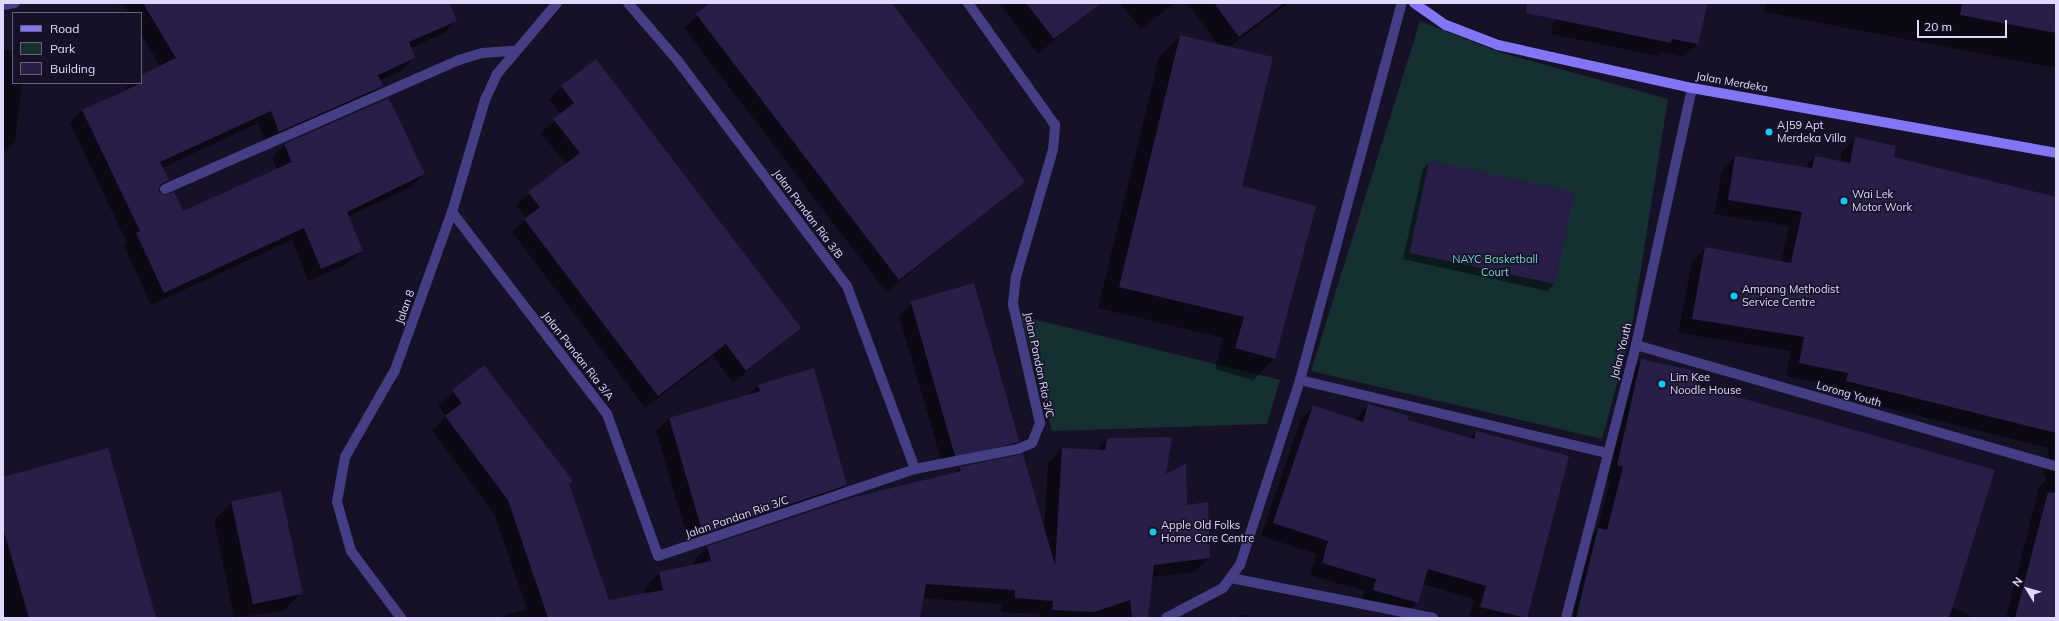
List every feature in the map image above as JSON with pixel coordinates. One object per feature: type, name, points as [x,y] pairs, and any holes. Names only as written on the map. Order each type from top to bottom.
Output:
[{"type":"street","points":[[3,5],[15,3]]},
{"type":"street","name":"Jalan 8","points":[[401,618],[351,551],[337,502],[345,457],[395,370],[452,212],[485,100],[513,51],[557,3]]},
{"type":"street","name":"Jalan Pandan Ria 3/B","points":[[628,3],[678,61],[846,286],[915,469]]},
{"type":"street","name":"Jalan Pandan Ria 3/C","points":[[658,556],[915,469],[1018,449],[1032,443],[1040,423],[1013,304],[1016,278],[1053,150],[1055,125],[968,3]]},
{"type":"street","points":[[1166,618],[1202,602],[1224,588],[1240,565],[1300,380],[1402,3]]},
{"type":"street","name":"Jalan Merdeka","points":[[1414,3],[1446,25],[1498,45],[1692,88],[2056,153]]},
{"type":"street","points":[[165,189],[459,60],[482,53],[513,51]]},
{"type":"street","name":"Jalan Youth","points":[[1566,618],[1607,453],[1636,345],[1692,88]]},
{"type":"street","name":"Jalan Pandan Ria 3/A","points":[[452,212],[607,414],[658,556]]},
{"type":"street","name":"Lorong Youth","points":[[1636,345],[2056,466]]},
{"type":"street","points":[[1300,380],[1607,453]]},
{"type":"street","points":[[1231,578],[1433,618]]},
{"type":"green space","name":"NAYC Basketball Court","points":[[1420,21],[1499,52],[1668,99],[1630,337],[1602,439],[1311,371]]},
{"type":"green space","points":[[1021,316],[1280,380],[1267,424],[1052,431]]},
{"type":"building","points":[[143,3],[449,3],[457,21],[409,42],[415,58],[378,75],[383,86],[279,132],[271,111],[160,162],[169,180],[160,185],[159,192],[165,195],[174,192],[183,211],[292,162],[284,144],[389,98],[425,174],[347,212],[363,251],[321,269],[304,228],[164,293],[136,233],[140,231],[82,110],[139,84],[142,84],[142,75],[176,58]]},
{"type":"building","points":[[710,3],[892,3],[1025,182],[899,280],[696,14]]},
{"type":"building","points":[[1026,3],[1101,3],[1054,39]]},
{"type":"building","points":[[1214,3],[1284,3],[1239,37]]},
{"type":"building","points":[[1527,3],[1708,3],[1698,44],[1672,39],[1671,43],[1526,13]]},
{"type":"building","points":[[1962,3],[2056,3],[2056,33],[1960,15]]},
{"type":"building","points":[[1180,35],[1273,57],[1242,186],[1316,206],[1275,359],[1235,348],[1244,317],[1119,287]]},
{"type":"building","points":[[596,59],[801,328],[746,371],[726,344],[658,396],[524,219],[540,207],[528,192],[580,153],[553,119],[574,103],[561,86]]},
{"type":"building","points":[[1855,137],[1896,146],[1894,157],[2056,197],[2056,433],[1846,381],[1848,373],[1799,363],[1804,337],[1692,319],[1705,247],[1791,263],[1802,212],[1728,200],[1735,156],[1812,168],[1815,156],[1850,163]]},
{"type":"building","points":[[1429,161],[1575,192],[1555,284],[1409,253]]},
{"type":"building","points":[[974,283],[1019,442],[956,460],[911,301]]},
{"type":"building","points":[[1641,359],[1700,372],[1696,385],[1995,470],[1949,618],[1576,618],[1598,528],[1607,530],[1623,467],[1617,465]]},
{"type":"building","points":[[484,365],[573,481],[569,484],[609,600],[663,590],[659,572],[711,561],[707,546],[851,498],[961,471],[959,467],[1023,454],[1055,565],[1062,448],[1105,450],[1107,438],[1172,437],[1166,474],[1186,464],[1187,505],[1208,502],[1210,558],[1154,565],[1148,618],[1132,618],[1130,600],[1094,612],[1052,610],[1053,601],[1015,598],[1015,590],[926,584],[920,618],[548,618],[508,500],[445,416],[462,403],[452,390]]},
{"type":"building","points":[[814,368],[847,485],[703,534],[669,418],[761,391],[757,385]]},
{"type":"building","points":[[1368,404],[1409,416],[1408,420],[1474,439],[1476,431],[1569,456],[1527,618],[1480,607],[1486,586],[1428,569],[1418,603],[1373,590],[1376,579],[1322,563],[1328,541],[1273,523],[1313,405],[1363,422]]},
{"type":"building","points":[[108,448],[156,618],[29,618],[3,528],[3,477]]},
{"type":"building","points":[[281,491],[303,594],[253,604],[231,502]]},
{"type":"building","points":[[2048,492],[2056,493],[2056,618],[2015,618]]},
{"type":"place","name":"AJ59 Apt Merdeka Villa","points":[[1769,132]]},
{"type":"place","name":"Wai Lek Motor Work","points":[[1844,201]]},
{"type":"place","name":"Ampang Methodist Service Centre","points":[[1734,296]]},
{"type":"place","name":"Lim Kee Noodle House","points":[[1662,384]]},
{"type":"place","name":"Apple Old Folks Home Care Centre","points":[[1153,532]]}]
